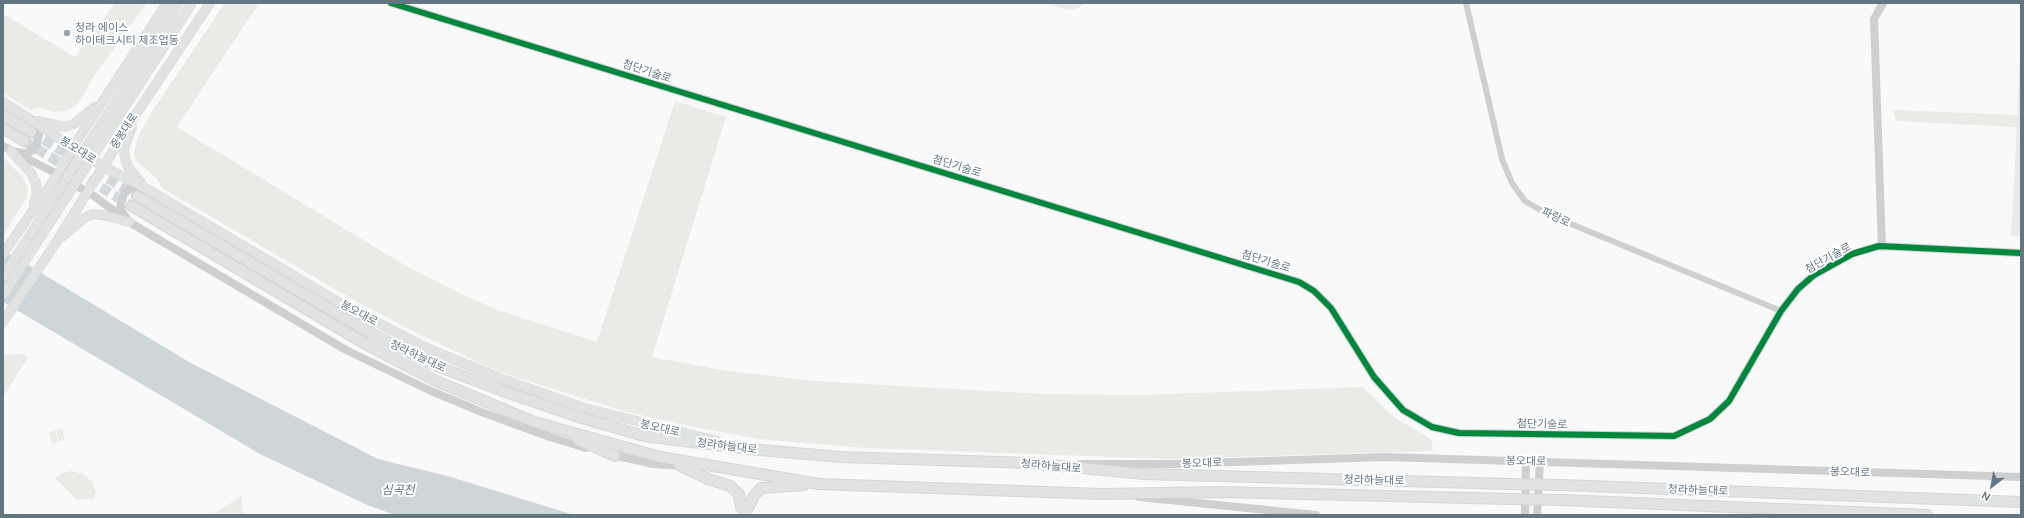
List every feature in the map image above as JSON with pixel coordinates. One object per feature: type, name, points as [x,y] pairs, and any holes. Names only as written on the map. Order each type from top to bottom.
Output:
[{"type":"highway","points":[[3,115],[30,132]]},
{"type":"highway","points":[[3,128],[24,141]]},
{"type":"highway","name":"청라하늘대로","points":[[137,196],[371,333],[429,362],[500,390],[582,418],[644,436],[747,449],[842,457],[1031,463],[1144,474],[1561,485],[2021,502]]},
{"type":"highway","name":"청라하늘대로","points":[[132,206],[367,345],[434,380],[513,414],[591,439],[660,457],[819,484],[1102,494],[1223,492],[1560,500],[1927,515]]},
{"type":"highway","points":[[513,414],[615,456]]},
{"type":"highway","points":[[679,466],[708,479],[730,486],[739,494],[741,507],[744,513],[754,496],[761,488],[819,484]]},
{"type":"main road","points":[[3,254],[57,174],[167,3]]},
{"type":"main road","points":[[3,277],[180,3]]},
{"type":"main road","name":"중봉대로","points":[[3,294],[192,3]]},
{"type":"main road","name":"중봉대로","points":[[3,322],[55,244],[102,166],[210,3]]},
{"type":"main road","points":[[31,119],[64,127],[74,124],[89,113],[110,90]]},
{"type":"main road","name":"봉오대로","points":[[3,102],[102,166],[147,188],[340,303],[426,348],[502,380],[584,408],[747,449]]},
{"type":"main road","points":[[138,111],[124,148],[128,167],[147,188]]},
{"type":"main road","points":[[11,151],[31,173],[37,185],[37,195],[34,204],[22,225]]},
{"type":"main road","points":[[55,244],[84,218],[93,214],[108,216],[129,222]]},
{"type":"street","name":"첨단기술로","points":[[391,3],[1299,282],[1314,291],[1331,308],[1374,377],[1403,410],[1432,427],[1460,432],[1674,436],[1710,419],[1729,401],[1780,310],[1798,288],[1814,275],[1852,254],[1882,246],[2021,253]]},
{"type":"street","name":"파랑로","points":[[1466,3],[1502,160],[1512,183],[1525,201],[1547,214],[1780,310]]},
{"type":"street","points":[[1882,246],[1874,19],[1883,3]]},
{"type":"street","points":[[11,151],[26,154],[34,149],[39,135],[31,119]]},
{"type":"street","points":[[3,146],[57,174],[87,192],[129,222],[283,314],[346,350],[389,371],[484,413],[550,437],[615,456],[653,464],[730,468]]},
{"type":"street","points":[[129,222],[120,208],[124,194],[129,189],[147,188]]},
{"type":"street","name":"봉오대로","points":[[1031,463],[1172,464],[1386,457],[2021,477]]},
{"type":"street","points":[[1525,515],[1526,461]]},
{"type":"street","points":[[1537,515],[1540,461]]},
{"type":"street","points":[[1102,494],[1316,515]]},
{"type":"shaded area","points":[[115,3],[147,3],[96,73],[77,105],[67,111],[54,112],[38,107],[31,110],[3,93],[3,14],[75,57]]},
{"type":"shaded area","points":[[225,3],[259,3],[177,127],[406,266],[465,296],[498,310],[597,342],[675,101],[726,117],[652,357],[727,371],[815,381],[1042,394],[1140,395],[1363,387],[1392,416],[1431,439],[1433,451],[1168,459],[864,448],[759,439],[699,428],[627,412],[518,378],[486,366],[359,303],[162,188],[156,178],[137,162],[134,155],[137,139],[152,111]]},
{"type":"shaded area","points":[[1044,3],[1085,3],[1078,8],[1069,10]]},
{"type":"shaded area","points":[[2021,30],[2021,236],[2011,236],[2017,127],[1896,121],[1893,110],[2017,115]]},
{"type":"shaded area","points":[[3,157],[23,177],[28,191],[25,201],[14,217],[3,238]]},
{"type":"shaded area","points":[[22,354],[28,357],[3,397],[3,355]]},
{"type":"shaded area","points":[[62,428],[65,440],[59,442],[56,430]]},
{"type":"shaded area","points":[[55,430],[58,442],[52,444],[49,432]]},
{"type":"shaded area","points":[[71,471],[83,474],[92,482],[96,491],[94,498],[77,500],[55,478],[63,473]]},
{"type":"shaded area","points":[[242,496],[242,509],[245,515],[212,515]]},
{"type":"water","name":"심곡천","points":[[3,250],[189,362],[378,459],[451,477],[574,515],[395,515],[367,505],[260,454],[3,302]]},
{"type":"tunnel","points":[[31,132],[135,195]]},
{"type":"tunnel","points":[[24,141],[132,206]]},
{"type":"cycle path","points":[[391,3],[1299,282],[1314,291],[1331,308],[1374,377],[1403,410],[1432,427],[1459,433],[1674,436],[1710,419],[1729,401],[1781,311],[1798,289],[1814,275],[1852,254],[1879,246],[2021,253]]},
{"type":"place","name":"청라 에이스 하이테크시티 제조업동","points":[[67,33]]}]
